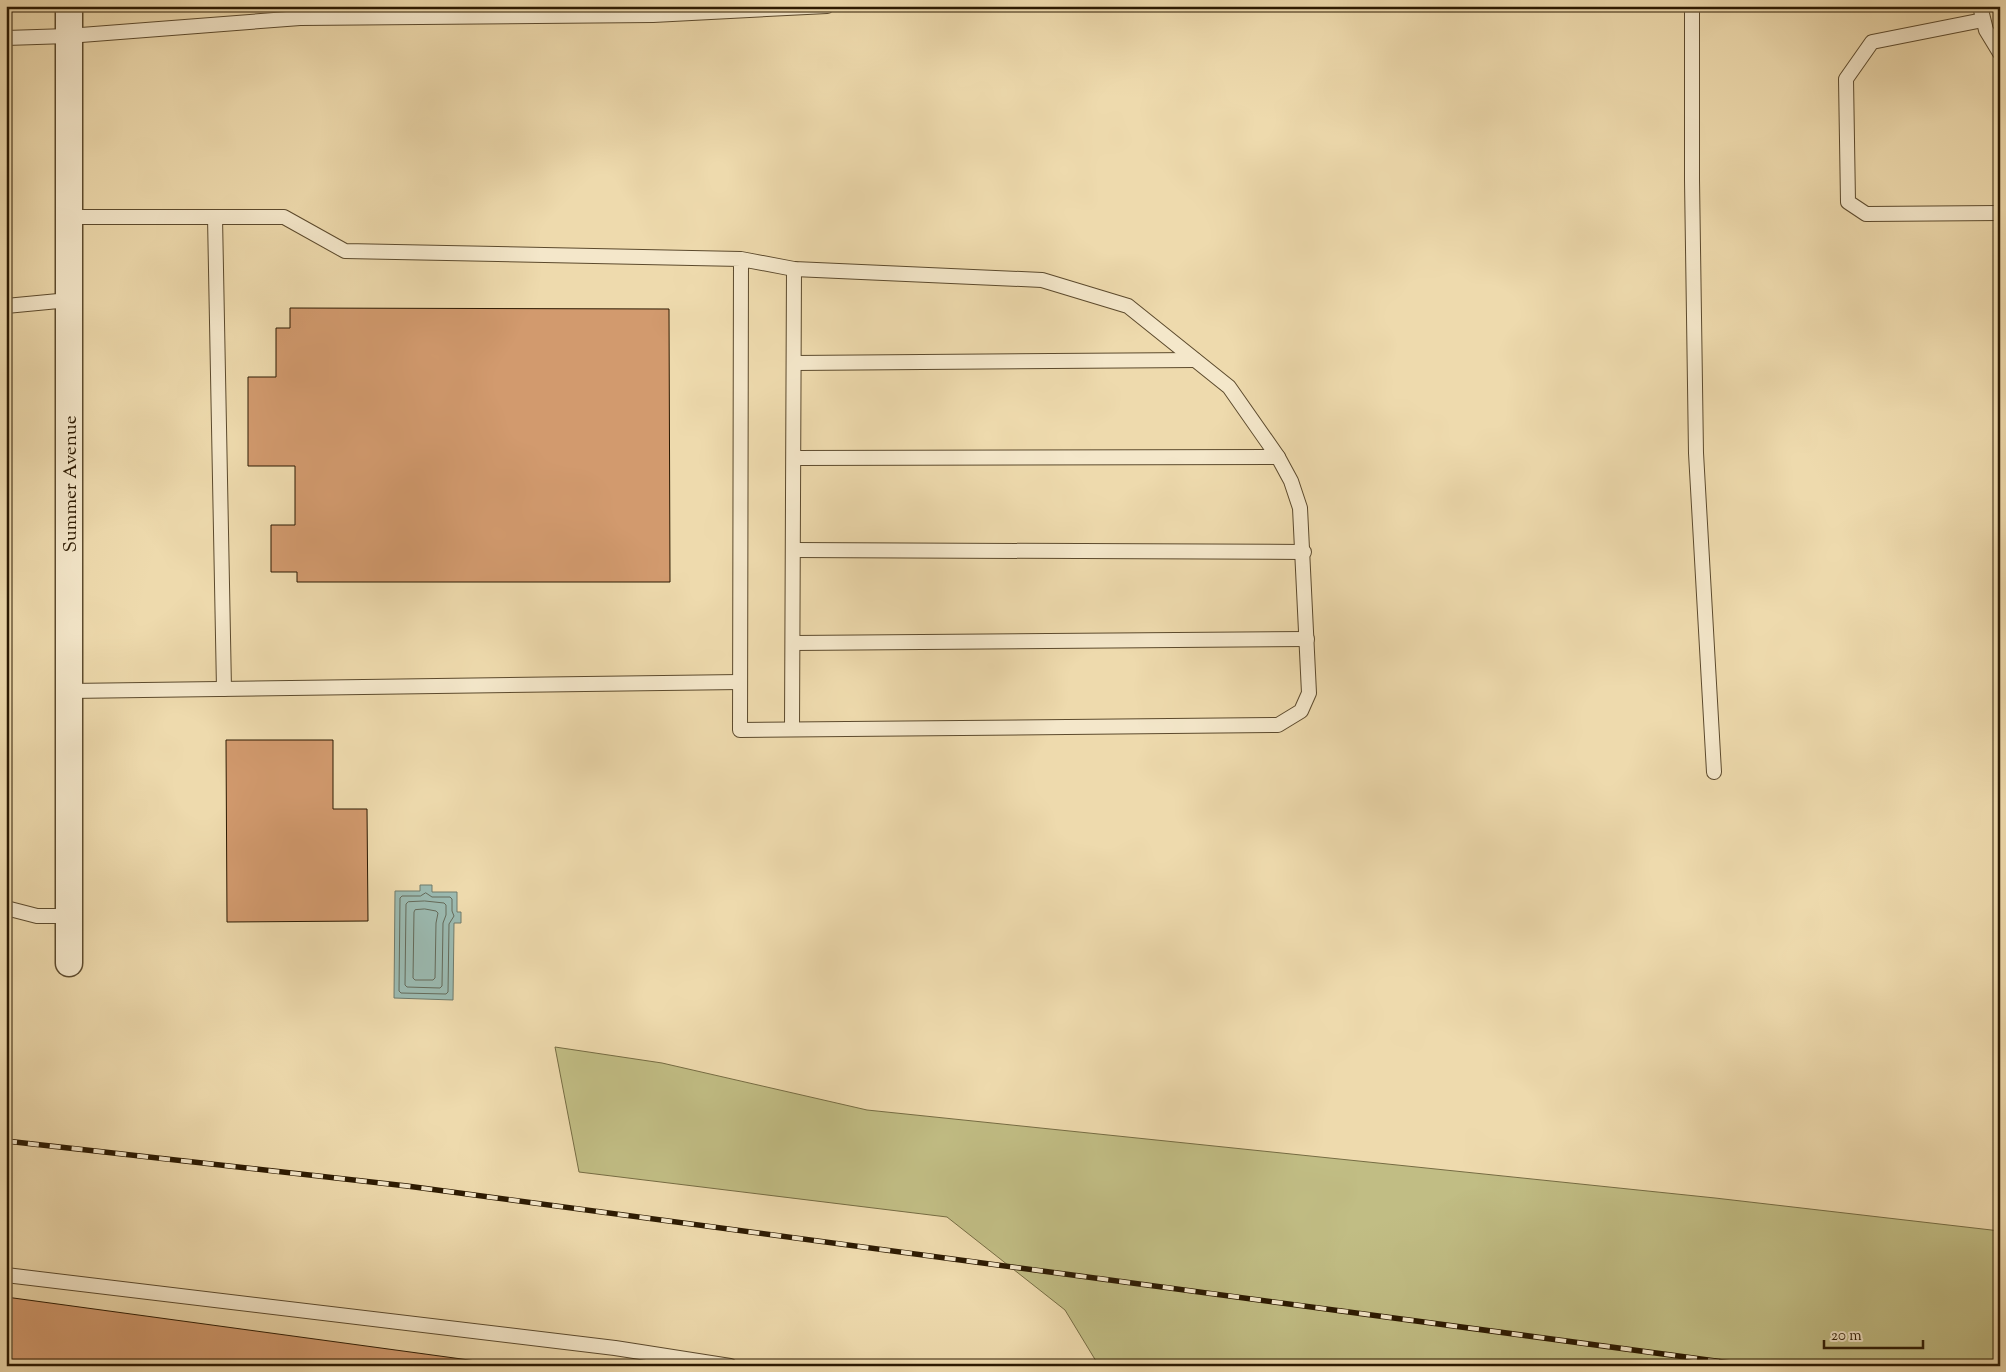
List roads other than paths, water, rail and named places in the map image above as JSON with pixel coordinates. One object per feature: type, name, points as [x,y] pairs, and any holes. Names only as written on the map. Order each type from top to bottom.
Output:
[{"type":"street","name":"Summer Avenue","points":[[68,6],[69,963]]},
{"type":"lane","points":[[6,38],[68,36],[299,12],[653,11],[827,6]]},
{"type":"lane","points":[[1692,6],[1692,180],[1696,453],[1714,772]]},
{"type":"lane","points":[[1980,6],[1986,30],[2000,53]]},
{"type":"lane","points":[[1983,20],[1872,42],[1846,80],[1848,202],[1866,214],[2000,213]]},
{"type":"lane","points":[[215,216],[224,689]]},
{"type":"lane","points":[[69,217],[284,216],[345,251],[741,259],[794,268],[1042,280],[1128,306],[1229,387],[1278,457],[1291,481],[1300,508],[1304,552],[1309,693],[1301,711],[1278,725],[740,730],[741,259]]},
{"type":"lane","points":[[792,729],[794,268]]},
{"type":"lane","points":[[6,306],[69,300]]},
{"type":"lane","points":[[794,363],[1195,360]]},
{"type":"lane","points":[[794,458],[1278,457]]},
{"type":"lane","points":[[793,550],[1304,552]]},
{"type":"lane","points":[[793,643],[1307,639]]},
{"type":"lane","points":[[70,691],[740,682]]},
{"type":"lane","points":[[6,908],[37,916],[70,916]]},
{"type":"lane","points":[[6,1275],[615,1348],[730,1366]]},
{"type":"water","points":[[420,885],[432,885],[432,892],[457,892],[457,912],[461,912],[461,923],[454,923],[453,1000],[394,998],[395,891],[420,891]]},
{"type":"railway","points":[[6,1141],[407,1186],[1753,1366]]}]
